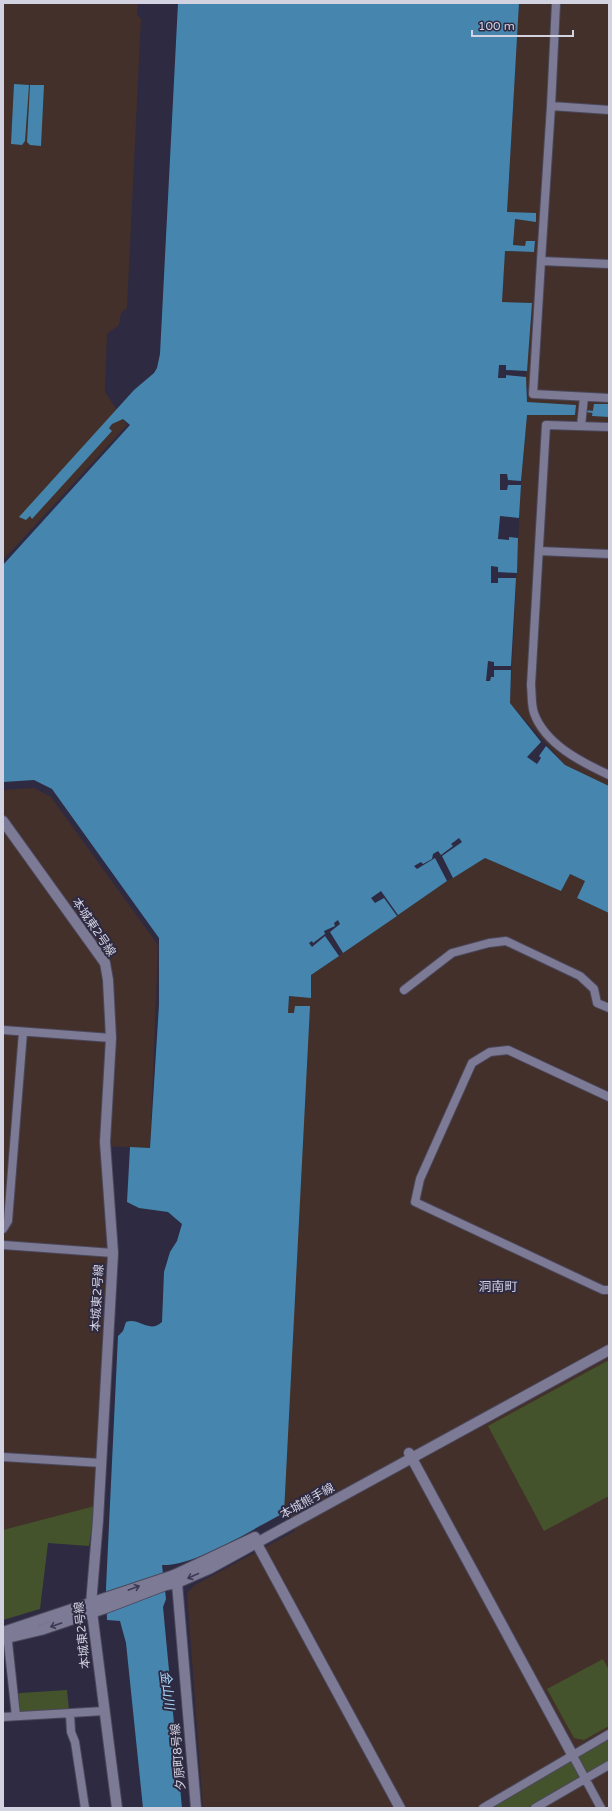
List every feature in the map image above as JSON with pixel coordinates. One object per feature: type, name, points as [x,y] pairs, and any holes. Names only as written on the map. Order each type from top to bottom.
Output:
[{"type":"street","points":[[556,3],[533,394],[609,398]]},
{"type":"street","points":[[551,106],[609,110]]},
{"type":"street","points":[[540,261],[609,264]]},
{"type":"street","points":[[581,426],[584,397]]},
{"type":"street","points":[[609,427],[546,425],[531,685],[534,713],[545,733],[581,762],[609,775]]},
{"type":"street","points":[[539,552],[609,554]]},
{"type":"street","name":"本城東2号線","points":[[3,821],[105,964],[108,980],[111,1038],[105,1142],[113,1253],[91,1608],[118,1808]]},
{"type":"street","points":[[404,990],[452,953],[489,943],[506,941],[580,976],[594,989],[597,1003],[609,1008]]},
{"type":"street","points":[[3,1030],[111,1038]]},
{"type":"street","points":[[3,1229],[8,1221],[23,1032]]},
{"type":"street","points":[[609,1097],[508,1050],[490,1052],[472,1063],[420,1179],[415,1202],[603,1290],[609,1290]]},
{"type":"street","points":[[3,1245],[113,1253]]},
{"type":"street","name":"本城熊手線","points":[[5,1635],[41,1630],[91,1608],[170,1580],[257,1544],[410,1455],[609,1344]]},
{"type":"street","name":"本城熊手線","points":[[170,1580],[253,1538],[609,1350]]},
{"type":"street","points":[[410,1455],[601,1808]]},
{"type":"street","points":[[3,1457],[101,1463]]},
{"type":"street","points":[[257,1544],[400,1808]]},
{"type":"street","name":"夕原町8号線","points":[[170,1580],[196,1808]]},
{"type":"street","points":[[5,1635],[16,1716]]},
{"type":"street","points":[[3,1717],[104,1711]]},
{"type":"street","points":[[70,1714],[71,1732],[75,1742],[85,1808]]},
{"type":"street","points":[[483,1808],[609,1734]]},
{"type":"street","points":[[535,1808],[609,1765]]},
{"type":"shaded area","points":[[3,3],[138,3],[137,15],[141,19],[127,308],[121,313],[119,325],[107,334],[105,392],[127,425],[3,560]]},
{"type":"shaded area","points":[[519,3],[609,3],[609,786],[565,765],[510,703],[521,485],[527,415],[575,415],[576,405],[527,402],[526,377],[532,303],[502,302],[505,251],[534,252],[535,241],[525,246],[513,245],[515,219],[535,222],[507,212]]},
{"type":"shaded area","points":[[34,788],[51,797],[158,945],[150,1148],[101,1146],[107,1256],[95,1512],[3,1535],[3,790]]},
{"type":"shaded area","points":[[485,858],[561,891],[569,874],[585,881],[577,898],[609,913],[609,1808],[203,1808],[187,1593],[195,1585],[295,1531],[284,1513],[294,1013],[288,1013],[289,995],[296,996],[311,975],[447,881]]},
{"type":"green space","points":[[609,1360],[609,1496],[544,1531],[488,1426]]},
{"type":"green space","points":[[95,1506],[89,1546],[48,1543],[40,1609],[3,1620],[3,1530]]},
{"type":"green space","points":[[603,1659],[609,1670],[609,1726],[584,1740],[574,1738],[547,1689]]},
{"type":"green space","points":[[67,1690],[69,1710],[22,1712],[19,1710],[17,1695],[20,1693]]},
{"type":"green space","points":[[609,1738],[609,1761],[528,1808],[488,1808]]},
{"type":"water","name":"金山川","points":[[178,3],[519,3],[507,212],[536,213],[536,222],[515,219],[513,245],[525,246],[526,241],[535,241],[534,252],[505,251],[502,302],[532,303],[527,371],[506,370],[506,365],[499,365],[498,378],[506,378],[506,375],[526,377],[527,402],[576,405],[575,415],[527,415],[521,481],[508,480],[507,474],[500,474],[500,490],[507,490],[508,485],[521,485],[519,518],[500,516],[498,539],[509,540],[509,537],[518,538],[517,573],[498,572],[498,567],[491,566],[491,583],[498,583],[498,578],[516,578],[511,666],[494,666],[494,662],[488,661],[486,681],[490,681],[491,677],[494,677],[494,670],[511,670],[510,703],[541,742],[527,757],[537,764],[541,758],[539,756],[546,746],[565,765],[609,786],[609,913],[577,898],[585,881],[570,874],[561,891],[485,858],[453,878],[442,856],[462,842],[459,838],[451,844],[453,846],[441,855],[438,851],[433,854],[432,859],[423,864],[421,862],[414,866],[417,869],[435,858],[447,881],[398,915],[381,891],[371,898],[375,903],[384,898],[397,916],[343,953],[330,932],[340,924],[338,920],[334,923],[335,926],[324,931],[325,934],[313,943],[312,941],[309,943],[312,947],[325,936],[339,956],[311,975],[311,998],[289,996],[288,1013],[294,1013],[295,1006],[310,1006],[284,1513],[240,1537],[191,1560],[176,1564],[162,1565],[166,1599],[163,1607],[182,1808],[143,1808],[126,1643],[120,1621],[107,1620],[106,1588],[118,1336],[123,1331],[126,1322],[131,1321],[153,1326],[162,1322],[164,1272],[170,1252],[177,1241],[182,1224],[168,1212],[139,1208],[127,1202],[130,1147],[150,1148],[159,1005],[159,938],[52,789],[34,780],[3,782],[3,565],[130,425],[123,419],[112,424],[109,428],[112,431],[32,519],[30,516],[26,520],[19,517],[134,390],[154,373],[157,368],[160,354]]},
{"type":"water","points":[[14,84],[29,85],[25,141],[22,145],[11,144]]},
{"type":"water","points":[[30,85],[44,85],[41,146],[30,145],[27,142]]},
{"type":"water","points":[[594,404],[609,404],[609,417],[592,416]]},
{"type":"waterway","points":[[584,411],[594,412]]},
{"type":"district","name":"洞南町","points":[[498,1287]]}]
